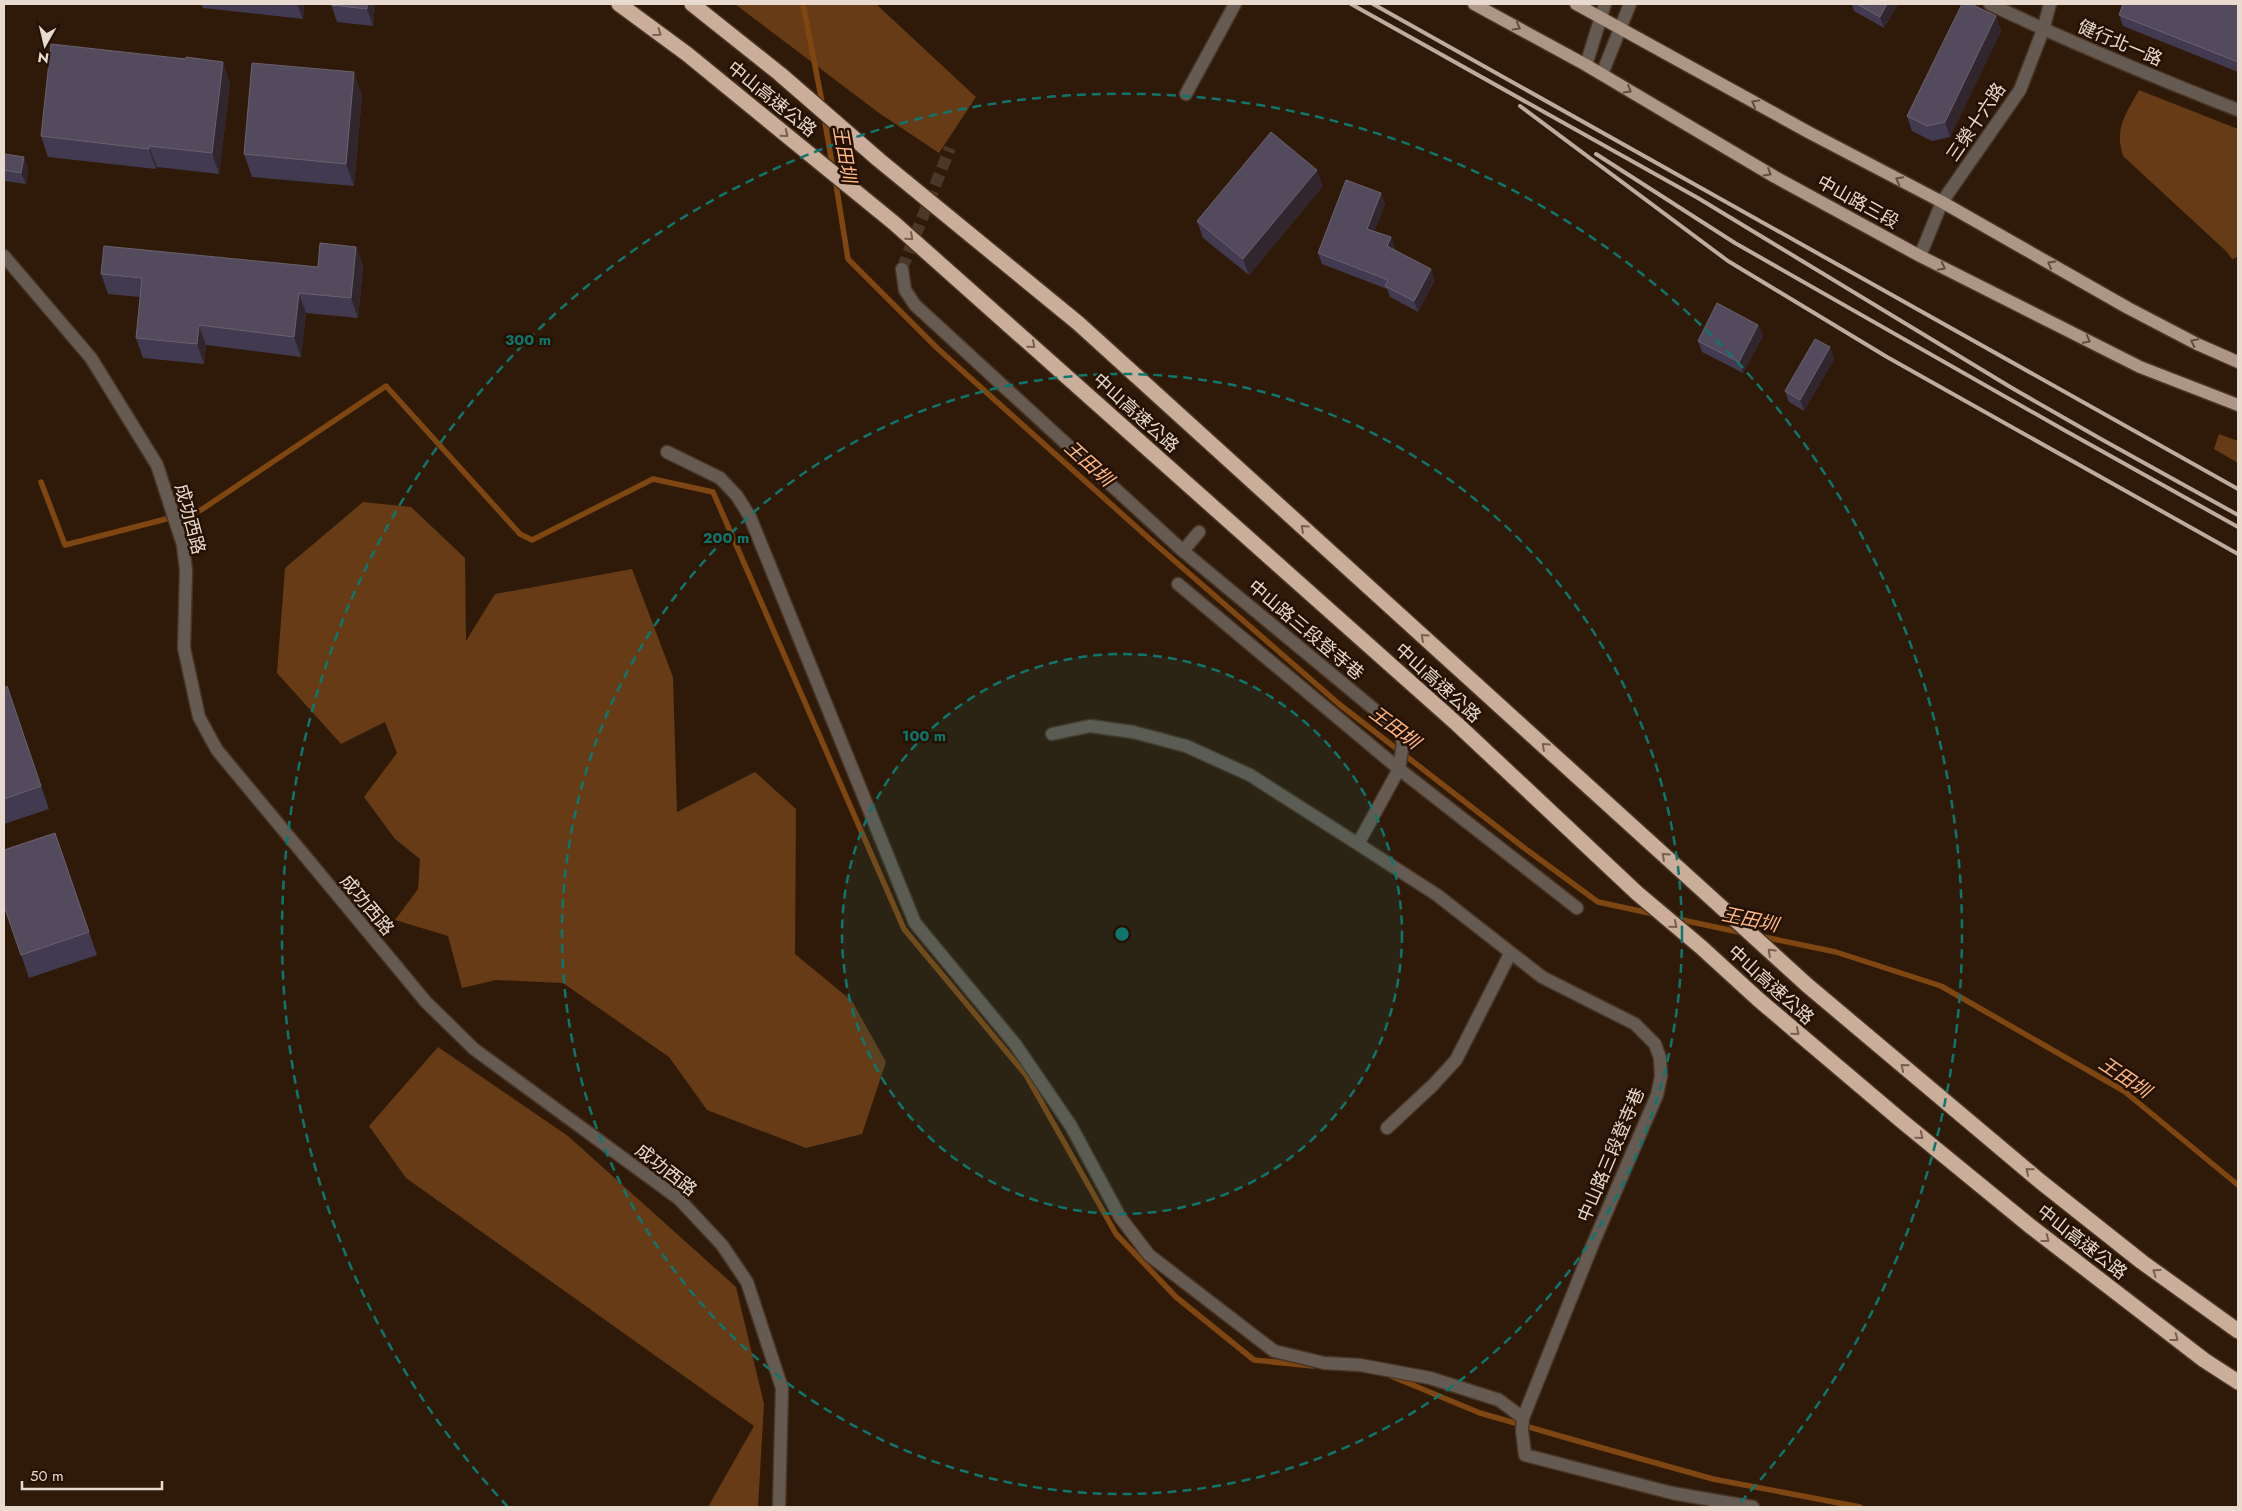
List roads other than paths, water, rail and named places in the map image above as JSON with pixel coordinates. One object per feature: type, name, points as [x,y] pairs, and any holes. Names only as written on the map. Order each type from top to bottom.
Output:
[{"type":"highway","name":"中山高速公路","points":[[618,4],[687,54],[894,223],[1457,724],[1637,893],[1701,947],[1758,1000],[2030,1226],[2204,1360],[2238,1382]]},
{"type":"highway","name":"中山高速公路","points":[[692,4],[780,74],[879,160],[1078,323],[1807,985],[2041,1182],[2142,1262],[2238,1331]]},
{"type":"main road","name":"中山路三段","points":[[1474,4],[1602,74],[1775,177],[1920,256],[2140,367],[2238,405]]},
{"type":"main road","points":[[1576,4],[1810,133],[1942,202],[2128,308],[2197,344],[2238,362]]},
{"type":"street","points":[[1186,94],[1235,4]]},
{"type":"street","points":[[1586,65],[1605,4]]},
{"type":"street","points":[[1602,74],[1630,4]]},
{"type":"street","name":"健行北一路","points":[[1990,4],[2043,30],[2238,110]]},
{"type":"street","name":"三榮十六路","points":[[1920,256],[1942,202],[2020,90],[2043,30],[2050,4]]},
{"type":"street","name":"成功西路","points":[[4,256],[92,358],[157,465],[183,545],[186,571],[184,648],[199,717],[217,750],[426,1002],[474,1049],[679,1199],[722,1245],[747,1282],[782,1388],[779,1507]]},
{"type":"street","name":"中山路三段登寺巷","points":[[902,270],[905,290],[915,305],[1183,551],[1398,729],[1403,743],[1399,769],[1358,844]]},
{"type":"street","points":[[667,452],[720,478],[736,496],[750,517],[915,923],[1015,1044],[1071,1126],[1120,1217],[1149,1255],[1274,1351],[1324,1363],[1360,1366],[1430,1378],[1499,1400],[1523,1418]]},
{"type":"street","points":[[1183,551],[1199,532]]},
{"type":"street","points":[[1178,584],[1399,769],[1577,908]]},
{"type":"street","name":"中山路三段登寺巷","points":[[1052,734],[1090,726],[1133,732],[1186,746],[1250,775],[1437,895],[1542,978],[1634,1024],[1655,1044],[1660,1058],[1661,1076],[1657,1095],[1592,1246],[1523,1418],[1522,1431],[1525,1455],[1672,1493],[1754,1507]]},
{"type":"street","points":[[1387,1128],[1433,1085],[1456,1060],[1510,954]]},
{"type":"waterway","name":"王田圳","points":[[803,4],[823,107]]},
{"type":"waterway","name":"王田圳","points":[[824,117],[833,169]]},
{"type":"waterway","name":"王田圳","points":[[835,178],[848,259],[937,348],[1153,542],[1339,704],[1523,847],[1598,902],[1654,914]]},
{"type":"waterway","points":[[41,482],[65,545],[201,510],[386,386],[520,534],[532,540],[653,479],[713,492],[904,929],[1026,1075],[1116,1234],[1176,1297],[1254,1360],[1313,1366]]},
{"type":"waterway","name":"王田圳","points":[[1673,918],[1743,933]]},
{"type":"waterway","name":"王田圳","points":[[1759,936],[1836,952],[1941,986],[2124,1091],[2238,1185]]},
{"type":"waterway","points":[[1391,1376],[1480,1413],[1713,1479],[1860,1507]]},
{"type":"tunnel","points":[[902,269],[950,148]]},
{"type":"railway","points":[[1351,4],[1698,198],[2012,388],[2238,515]]},
{"type":"railway","points":[[1373,4],[2238,489]]},
{"type":"railway","points":[[1520,106],[1728,261],[1887,357],[2238,554]]},
{"type":"railway","points":[[1596,154],[1735,243],[2238,527]]}]
